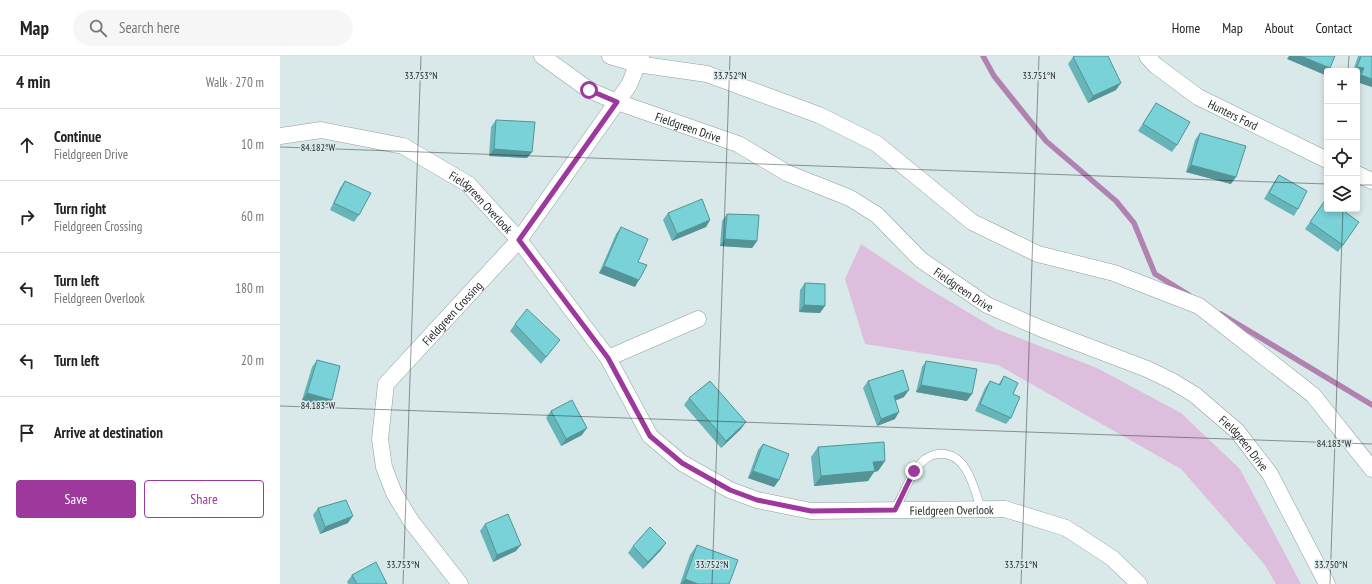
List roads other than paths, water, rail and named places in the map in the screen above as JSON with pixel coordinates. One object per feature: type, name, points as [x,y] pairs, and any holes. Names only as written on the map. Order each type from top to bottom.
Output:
[{"type":"street","name":"Fieldgreen Drive","points":[[542,56],[589,90],[617,102],[738,144],[787,173],[850,198],[877,215],[921,260],[987,305],[1042,329],[1147,369],[1172,381],[1195,395],[1238,432],[1270,474],[1326,584]]},
{"type":"street","points":[[610,56],[639,60],[707,74],[819,115],[877,144],[972,222],[1038,254],[1114,273],[1199,306],[1313,395],[1372,469]]},
{"type":"street","name":"Hunters Ford","points":[[1147,56],[1155,65],[1198,97],[1324,159]]},
{"type":"street","name":"Fieldgreen Crossing","points":[[460,584],[411,521],[394,493],[384,467],[380,440],[386,384],[519,240],[629,84],[639,60]]},
{"type":"street","name":"Fieldgreen Overlook","points":[[280,135],[321,130],[403,146],[468,184],[519,240],[608,358],[650,436],[682,463],[730,490],[757,500],[811,511],[1005,509],[1066,528],[1112,558],[1139,584]]},
{"type":"street","points":[[1360,175],[1372,181]]},
{"type":"street","points":[[608,358],[698,319]]},
{"type":"lane","points":[[895,510],[914,471],[925,458],[936,454],[946,454],[957,458],[970,476],[981,509]]},
{"type":"waterway","points":[[983,56],[994,76],[1046,141],[1116,201],[1134,223],[1155,274],[1189,295]]},
{"type":"waterway","points":[[1221,314],[1372,405]]}]
